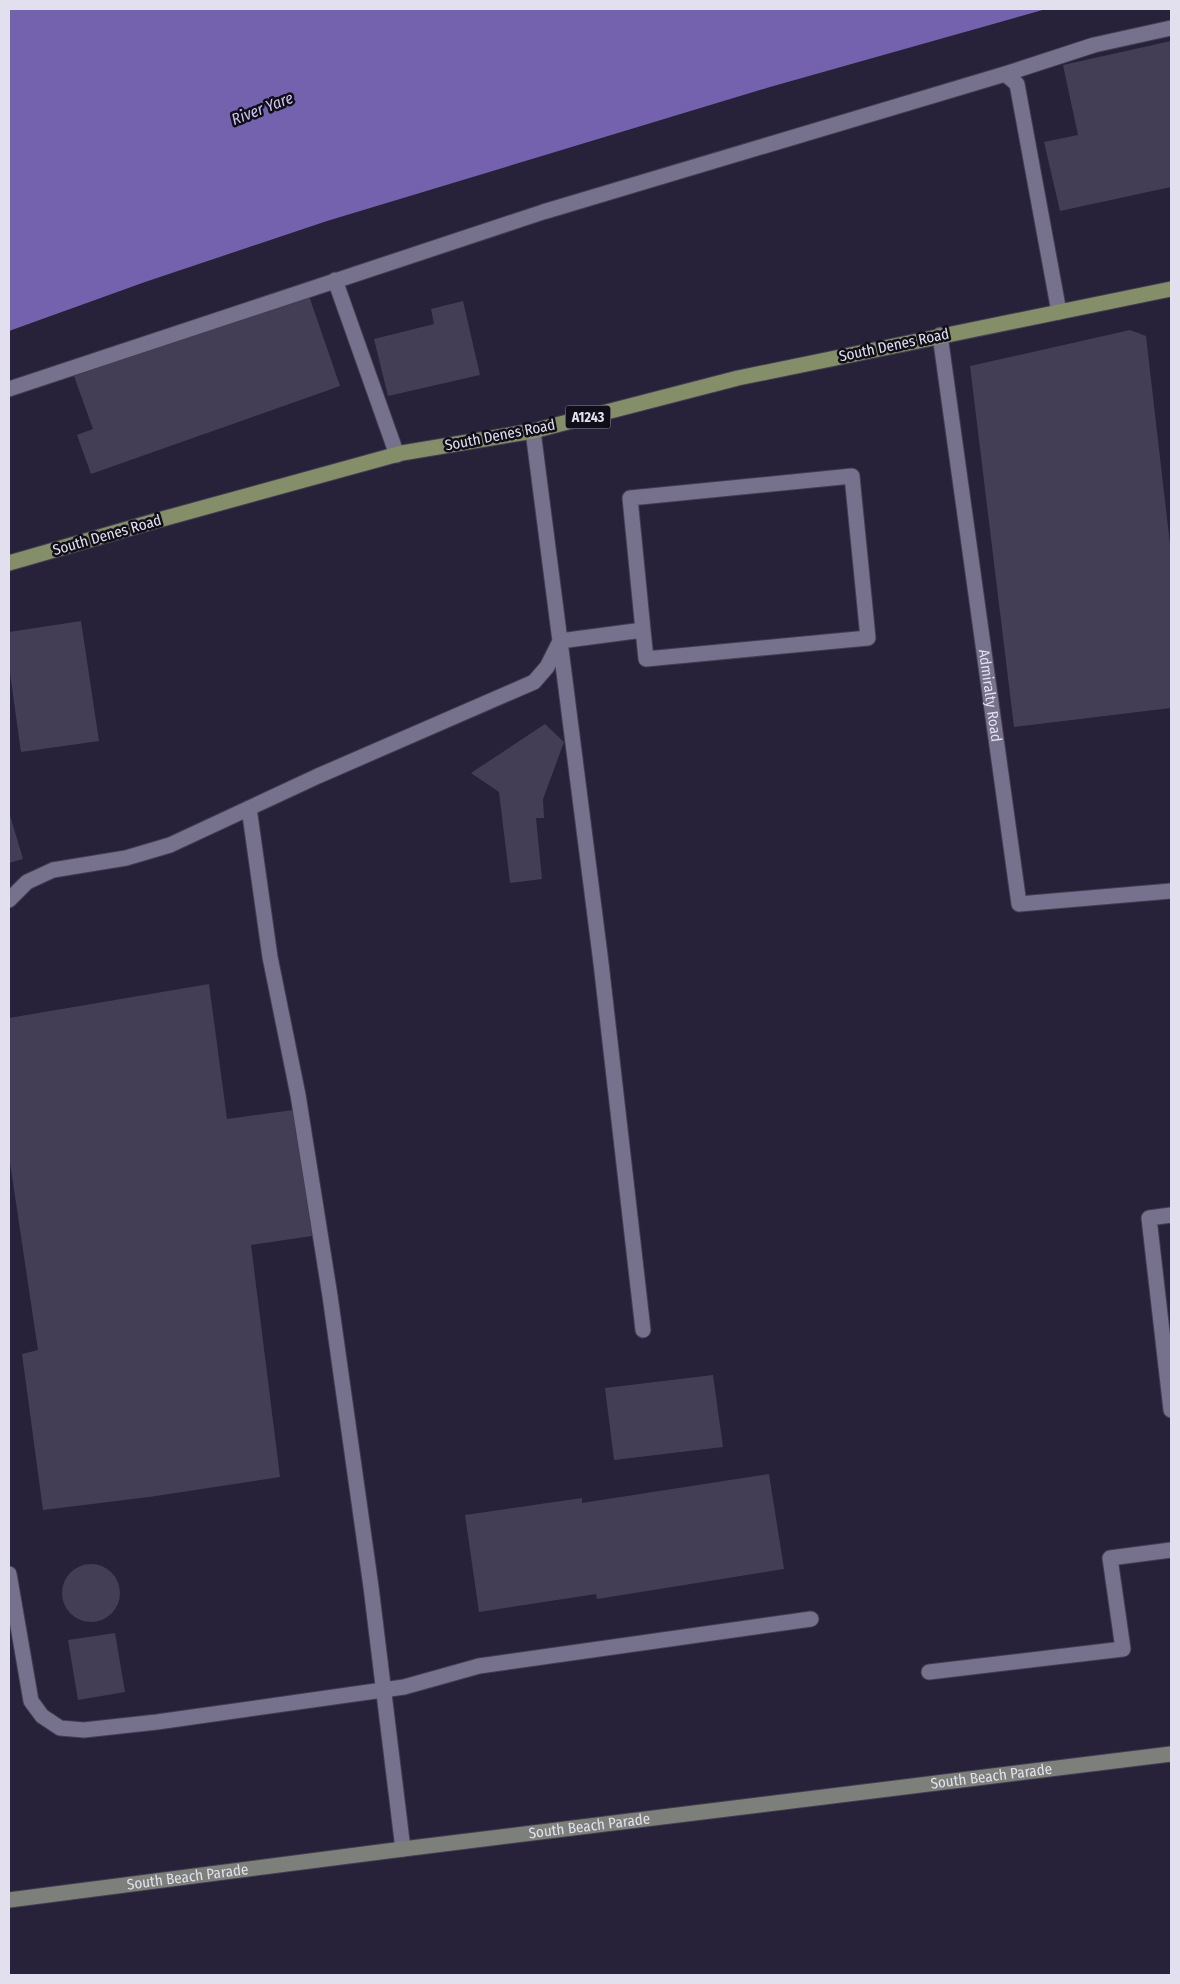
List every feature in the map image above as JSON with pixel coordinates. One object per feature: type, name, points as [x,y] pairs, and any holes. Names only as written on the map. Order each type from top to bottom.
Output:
[{"type":"main road","name":"South Denes Road","points":[[9,563],[397,455],[533,432],[738,378],[1171,288]]},
{"type":"street","points":[[9,389],[543,212],[1005,74],[1094,45],[1171,28]]},
{"type":"street","points":[[1005,74],[1017,84],[1059,312]]},
{"type":"street","points":[[335,280],[397,455]]},
{"type":"street","name":"Admiralty Road","points":[[940,335],[1019,904],[1171,891]]},
{"type":"street","points":[[533,432],[601,963],[643,1330]]},
{"type":"street","points":[[852,476],[868,638],[646,660],[643,630],[630,498],[852,476]]},
{"type":"street","points":[[560,640],[643,630]]},
{"type":"street","points":[[9,900],[27,882],[53,870],[126,858],[170,845],[534,682],[547,667],[560,640]]},
{"type":"street","points":[[249,808],[270,957],[298,1096],[330,1296],[384,1690],[403,1849]]},
{"type":"street","points":[[1171,1215],[1149,1218],[1171,1410]]},
{"type":"street","points":[[930,1672],[1123,1649],[1110,1558],[1171,1550]]},
{"type":"street","points":[[9,1574],[31,1702],[42,1716],[60,1728],[84,1730],[157,1722],[404,1687],[479,1666],[811,1619]]},
{"type":"street","name":"South Beach Parade","points":[[9,1900],[1171,1754]]},
{"type":"water","name":"River Yare","points":[[9,9],[1046,9],[770,87],[327,221],[145,282],[9,331]]},
{"type":"building","points":[[1171,41],[1171,187],[1060,211],[1044,142],[1078,135],[1063,65]]},
{"type":"building","points":[[308,293],[340,386],[91,474],[77,435],[93,429],[74,376]]},
{"type":"building","points":[[463,301],[480,375],[388,396],[374,339],[434,324],[431,309]]},
{"type":"building","points":[[1130,330],[1146,336],[1171,553],[1171,708],[1014,727],[970,366]]},
{"type":"building","points":[[81,621],[99,741],[21,752],[9,666],[9,632]]},
{"type":"building","points":[[545,724],[564,742],[543,799],[544,818],[536,818],[542,879],[510,883],[499,792],[471,773]]},
{"type":"building","points":[[9,812],[23,859],[9,863]]},
{"type":"building","points":[[209,984],[227,1119],[293,1110],[312,1236],[251,1245],[280,1477],[149,1497],[43,1510],[22,1354],[38,1350],[9,1156],[9,1018]]},
{"type":"building","points":[[713,1375],[723,1447],[614,1460],[605,1388]]},
{"type":"building","points":[[769,1474],[784,1569],[597,1599],[596,1594],[479,1612],[465,1515],[582,1498],[582,1503]]},
{"type":"building","points":[[85,1564],[97,1564],[112,1572],[120,1587],[120,1599],[112,1614],[97,1622],[85,1622],[70,1614],[62,1599],[62,1587],[70,1572]]},
{"type":"building","points":[[115,1633],[125,1692],[78,1700],[68,1640]]}]
